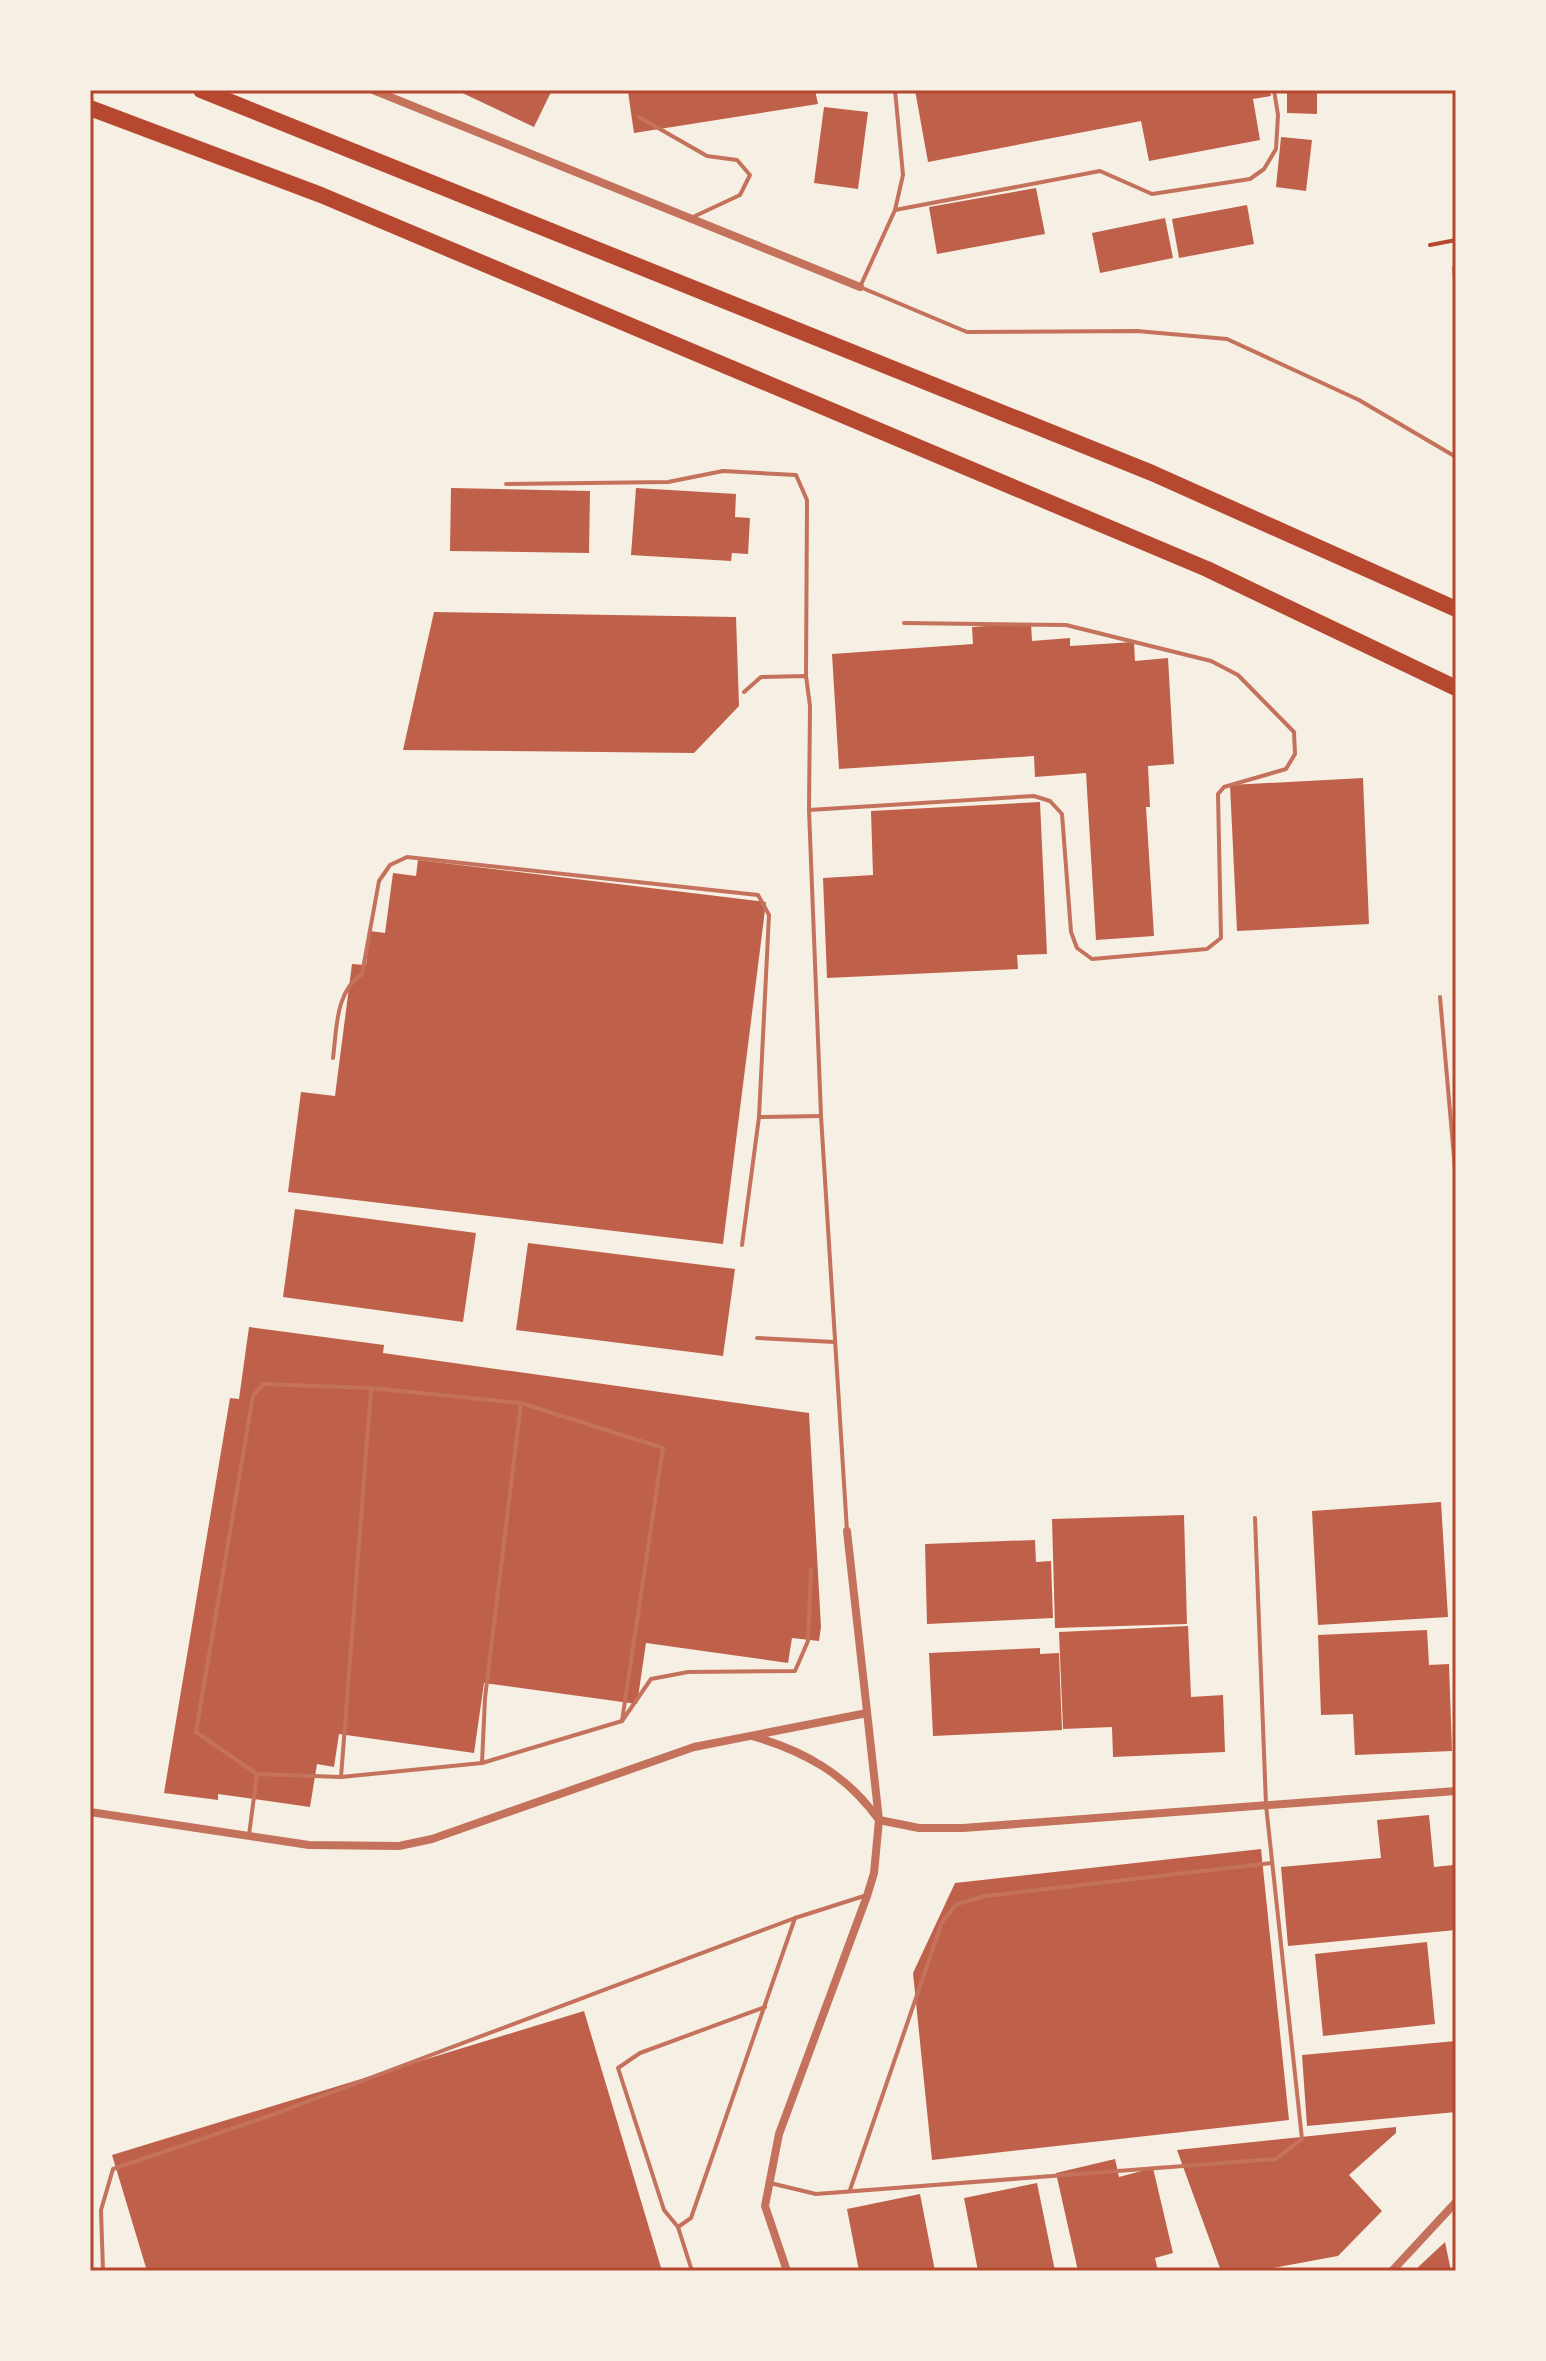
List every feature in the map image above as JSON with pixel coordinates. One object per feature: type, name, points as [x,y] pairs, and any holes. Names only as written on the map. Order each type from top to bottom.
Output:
[{"type":"highway","points":[[201,90],[1123,461],[1456,609]]},
{"type":"highway","points":[[90,108],[321,195],[1207,569],[1456,688]]},
{"type":"street","points":[[373,90],[860,287]]},
{"type":"street","points":[[787,2271],[765,2206],[779,2134],[867,1896],[874,1873],[879,1820],[847,1531]]},
{"type":"street","points":[[90,1812],[309,1845],[399,1846],[432,1839],[694,1747],[867,1713]]},
{"type":"street","points":[[749,1735],[788,1746],[826,1767],[859,1792],[879,1820],[919,1828],[963,1828],[1456,1791]]},
{"type":"street","points":[[1392,2271],[1456,2202]]},
{"type":"lane","points":[[895,90],[903,175],[895,210],[860,287],[967,332],[1137,331],[1227,339],[1359,400],[1456,457]]},
{"type":"lane","points":[[895,210],[1100,171],[1152,194],[1250,179],[1264,169],[1276,149],[1278,115],[1274,90]]},
{"type":"lane","points":[[639,117],[707,156],[737,160],[750,175],[740,195],[691,218]]},
{"type":"lane","points":[[506,484],[668,482],[723,471],[796,475],[807,500],[809,810],[821,1116],[847,1531]]},
{"type":"lane","points":[[809,810],[1034,796],[1050,801],[1062,814],[1071,932],[1077,948],[1092,959],[1207,949],[1221,938],[1218,794],[1236,783],[1286,769],[1295,754],[1294,732],[1274,710],[1238,675],[1211,661],[1066,625],[904,623]]},
{"type":"lane","points":[[744,692],[761,677],[806,676]]},
{"type":"lane","points":[[333,1058],[342,997],[349,983],[362,974],[379,881],[390,865],[407,857],[758,895],[769,915],[759,1117],[742,1245]]},
{"type":"lane","points":[[1440,997],[1456,1180]]},
{"type":"lane","points":[[759,1117],[821,1116]]},
{"type":"lane","points":[[757,1338],[834,1342]]},
{"type":"lane","points":[[622,1721],[663,1448],[521,1403],[371,1388],[263,1384],[253,1396],[196,1732],[257,1774],[341,1777],[482,1763],[622,1721],[651,1679],[688,1672],[795,1671],[808,1641],[811,1569]]},
{"type":"lane","points":[[341,1777],[371,1388]]},
{"type":"lane","points":[[482,1763],[485,1698],[521,1403]]},
{"type":"lane","points":[[770,2183],[816,2194],[1276,2159],[1302,2139],[1266,1805],[1255,1518]]},
{"type":"lane","points":[[248,1838],[257,1774]]},
{"type":"lane","points":[[850,2192],[942,1922],[957,1904],[985,1896],[1272,1863]]},
{"type":"lane","points":[[103,2271],[101,2210],[113,2169],[284,2111],[795,1918],[867,1896]]},
{"type":"lane","points":[[678,2227],[691,2218],[795,1918]]},
{"type":"lane","points":[[692,2271],[678,2227],[664,2210],[618,2068],[640,2053],[765,2007]]},
{"type":"path","points":[[1430,245],[1456,240]]},
{"type":"building","points":[[456,90],[552,90],[534,127]]},
{"type":"building","points":[[815,90],[818,104],[634,133],[628,92]]},
{"type":"building","points":[[915,90],[1270,90],[1271,96],[1253,99],[1260,140],[1149,161],[1141,121],[928,162]]},
{"type":"building","points":[[1287,90],[1317,90],[1317,114],[1287,113]]},
{"type":"building","points":[[824,107],[868,112],[858,189],[814,183]]},
{"type":"building","points":[[1281,137],[1312,140],[1306,191],[1276,187]]},
{"type":"building","points":[[1036,188],[1045,234],[937,254],[929,207]]},
{"type":"building","points":[[1247,205],[1254,244],[1179,258],[1172,219]]},
{"type":"building","points":[[1165,218],[1173,258],[1100,273],[1092,233]]},
{"type":"building","points":[[1456,266],[1456,292],[1454,292],[1452,267]]},
{"type":"building","points":[[451,488],[590,491],[589,553],[450,551]]},
{"type":"building","points":[[636,488],[736,494],[735,517],[750,518],[748,554],[732,553],[731,561],[631,555]]},
{"type":"building","points":[[434,612],[736,617],[739,706],[694,753],[403,750]]},
{"type":"building","points":[[1031,623],[1032,641],[1070,638],[1070,646],[1134,642],[1135,661],[1168,658],[1174,764],[1148,766],[1150,807],[1146,807],[1154,936],[1096,940],[1086,773],[1035,777],[1034,756],[839,769],[832,654],[973,644],[972,627]]},
{"type":"building","points":[[1363,778],[1369,924],[1237,931],[1230,785]]},
{"type":"building","points":[[1040,802],[1047,954],[1017,955],[1018,969],[827,978],[823,878],[873,875],[871,811]]},
{"type":"building","points":[[418,860],[766,902],[723,1244],[288,1192],[301,1092],[335,1096],[352,964],[366,965],[370,931],[385,933],[393,873],[416,876]]},
{"type":"building","points":[[295,1209],[476,1233],[463,1322],[283,1297]]},
{"type":"building","points":[[528,1243],[735,1269],[723,1356],[516,1330]]},
{"type":"building","points":[[249,1327],[384,1345],[383,1353],[809,1413],[821,1627],[819,1641],[792,1638],[788,1663],[646,1643],[637,1704],[484,1683],[474,1753],[339,1734],[334,1767],[317,1764],[310,1807],[218,1794],[218,1800],[164,1793],[230,1398],[239,1399]]},
{"type":"building","points":[[1441,1502],[1448,1617],[1318,1625],[1312,1511]]},
{"type":"building","points":[[1184,1515],[1187,1624],[1055,1628],[1052,1519]]},
{"type":"building","points":[[1035,1540],[1036,1562],[1051,1561],[1053,1618],[927,1624],[925,1544]]},
{"type":"building","points":[[1188,1626],[1191,1697],[1223,1695],[1225,1752],[1113,1757],[1112,1727],[1063,1729],[1059,1632]]},
{"type":"building","points":[[1427,1630],[1429,1665],[1449,1664],[1452,1751],[1355,1755],[1353,1714],[1321,1715],[1318,1635]]},
{"type":"building","points":[[1040,1648],[1040,1654],[1059,1653],[1062,1730],[933,1736],[929,1653]]},
{"type":"building","points":[[1429,1815],[1434,1867],[1453,1865],[1456,1930],[1288,1946],[1281,1867],[1381,1858],[1377,1820]]},
{"type":"building","points":[[1261,1849],[1289,2120],[932,2160],[913,1973],[955,1883]]},
{"type":"building","points":[[1427,1942],[1435,2024],[1323,2036],[1315,1954]]},
{"type":"building","points":[[584,2011],[662,2271],[147,2271],[112,2155]]},
{"type":"building","points":[[1456,2041],[1456,2112],[1307,2126],[1302,2055]]},
{"type":"building","points":[[1396,2127],[1396,2133],[1349,2175],[1382,2211],[1338,2256],[1257,2271],[1221,2271],[1177,2150]]},
{"type":"building","points":[[1115,2159],[1119,2177],[1153,2168],[1173,2253],[1155,2258],[1158,2271],[1078,2271],[1056,2173]]},
{"type":"building","points":[[1037,2183],[1055,2271],[978,2271],[964,2198]]},
{"type":"building","points":[[920,2194],[935,2271],[859,2271],[847,2209]]},
{"type":"building","points":[[1445,2242],[1451,2271],[1414,2271]]}]
